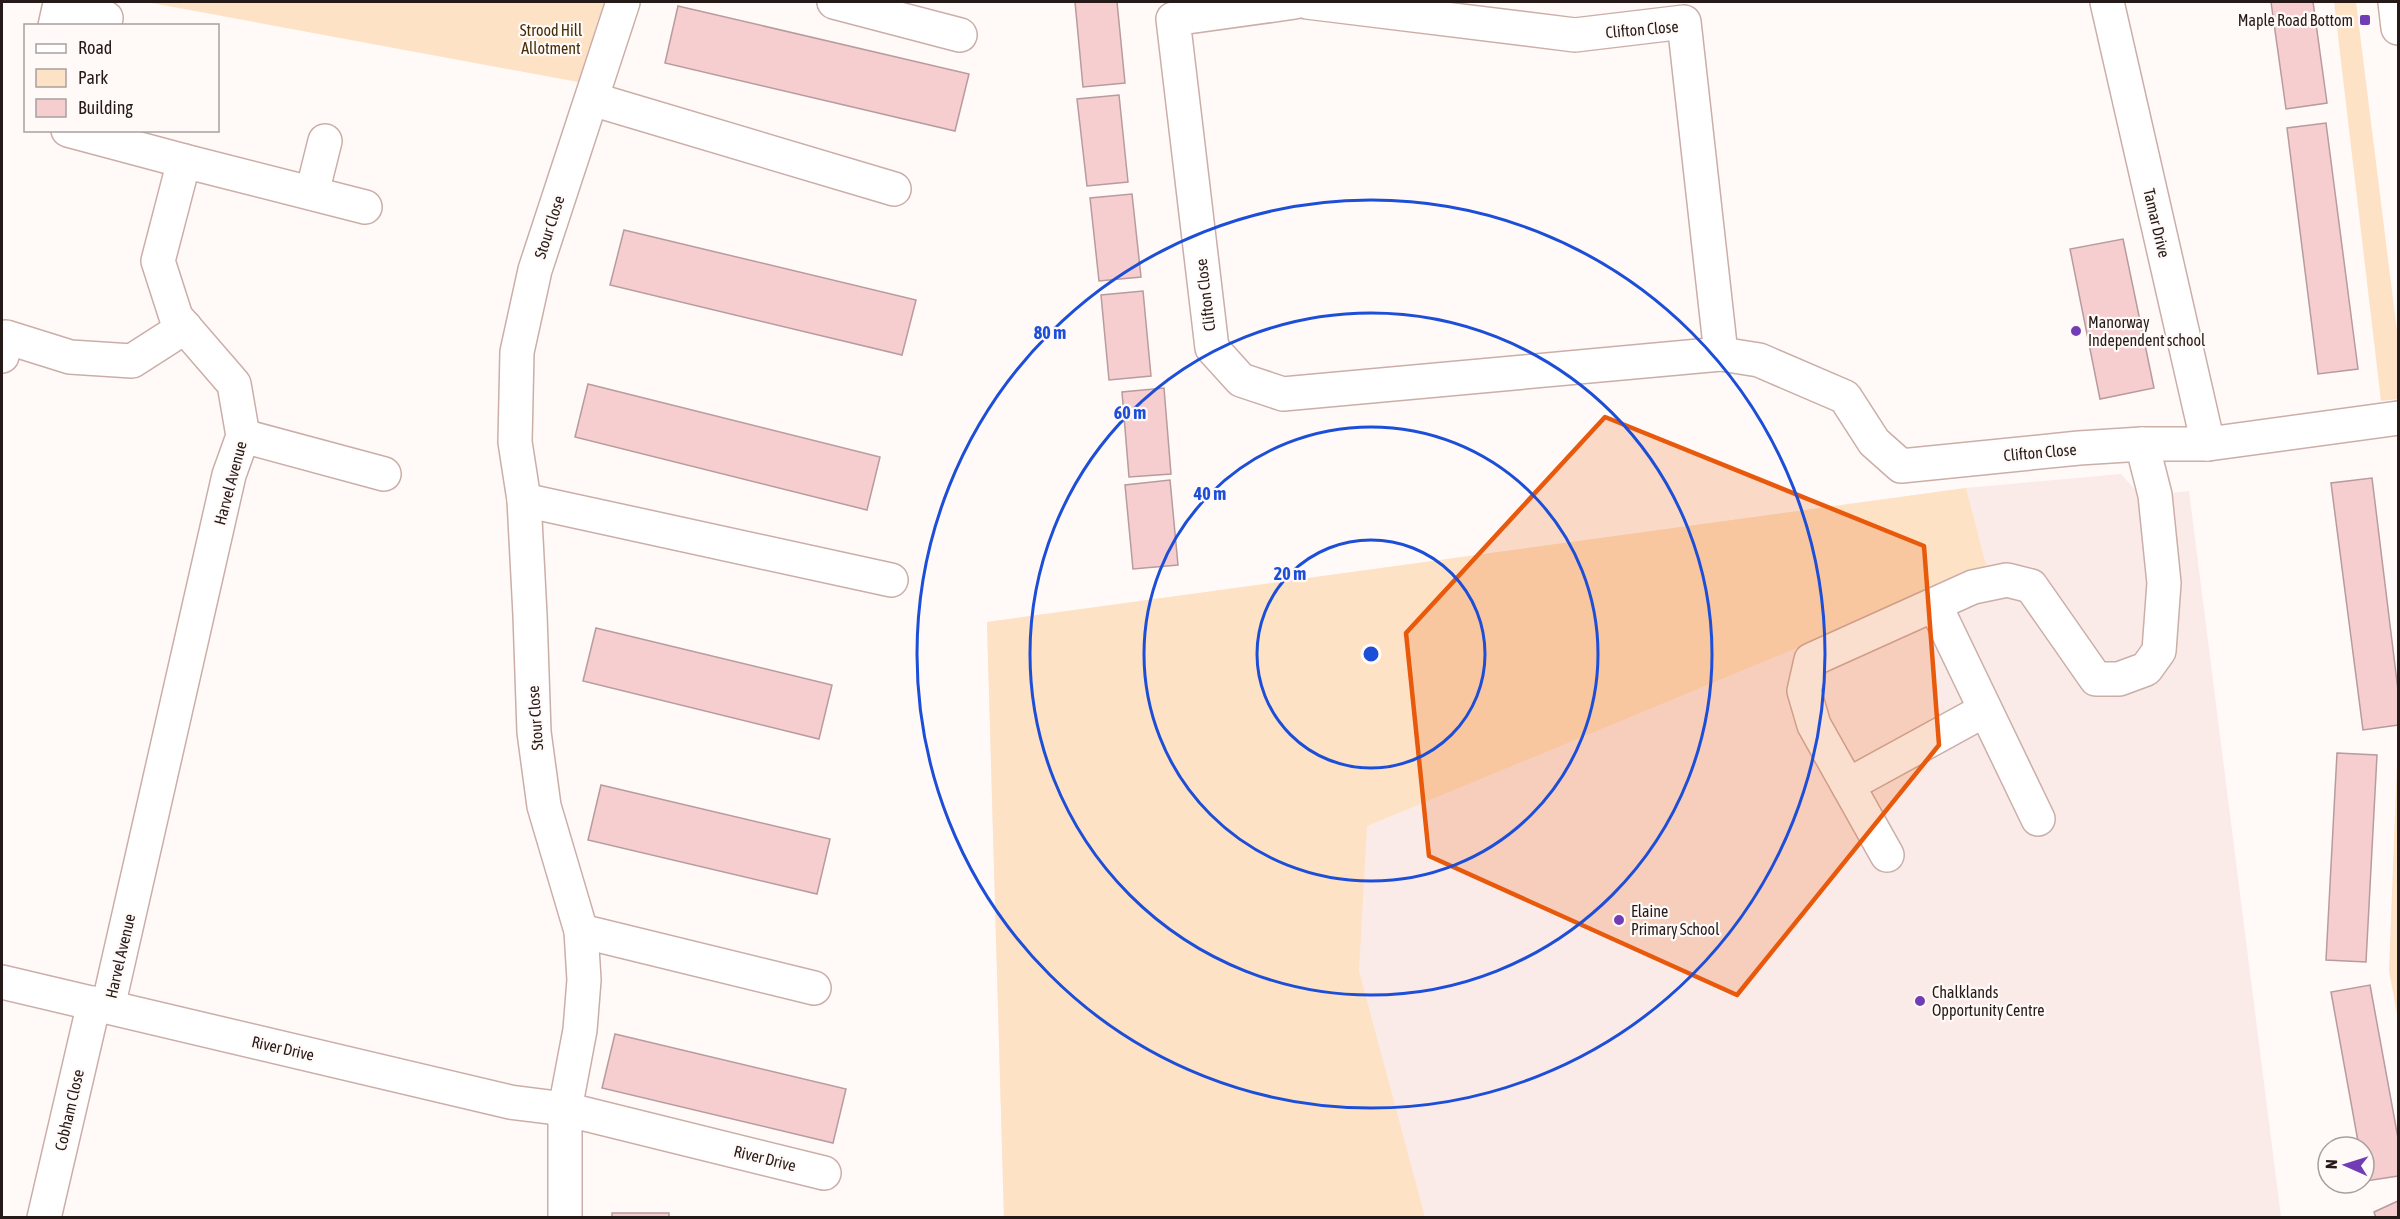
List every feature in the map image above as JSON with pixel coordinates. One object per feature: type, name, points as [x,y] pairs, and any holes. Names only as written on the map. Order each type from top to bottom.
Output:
[{"type":"street","name":"Stour Close","points":[[565,1109],[580,1030],[584,980],[581,931],[544,806],[535,742],[524,500],[514,442],[517,352],[535,270],[623,2]]},
{"type":"street","points":[[834,2],[960,35]]},
{"type":"street","name":"Clifton Close","points":[[1295,2],[1172,10],[1212,348],[1241,380],[1283,394],[1721,354],[1759,360],[1845,397],[1874,442],[1901,466],[2142,444],[2208,444],[2398,418]]},
{"type":"street","name":"Clifton Close","points":[[1307,2],[1575,35],[1684,22],[1721,354]]},
{"type":"street","name":"Tamar Drive","points":[[2107,2],[2208,444]]},
{"type":"street","points":[[2395,2],[2398,28]]},
{"type":"street","points":[[55,24],[59,8],[106,18]]},
{"type":"street","points":[[592,99],[894,189]]},
{"type":"street","points":[[75,132],[365,207]]},
{"type":"street","points":[[312,193],[325,141]]},
{"type":"street","name":"Harvel Avenue","points":[[101,1005],[229,475],[243,436],[234,384],[176,317],[158,261],[184,161]]},
{"type":"street","points":[[2,356],[6,337],[70,357],[132,361],[185,327]]},
{"type":"street","points":[[243,436],[384,474]]},
{"type":"street","points":[[1887,855],[1814,725],[1804,691],[1811,660],[1973,587],[2007,580],[2031,586],[2096,679],[2119,679],[2146,669],[2159,651],[2164,584],[2156,495],[2142,444]]},
{"type":"street","points":[[524,500],[891,580]]},
{"type":"street","points":[[1935,605],[2038,819]]},
{"type":"street","points":[[1848,785],[1985,710]]},
{"type":"street","points":[[581,931],[814,988]]},
{"type":"street","name":"River Drive","points":[[2,982],[510,1102],[565,1109],[824,1173]]},
{"type":"street","name":"Cobham Close","points":[[44,1218],[101,1005]]},
{"type":"street","points":[[565,1109],[565,1218]]},
{"type":"highlighted area","points":[[1605,417],[1924,546],[1939,745],[1737,995],[1429,856],[1406,633]]},
{"type":"shaded area","name":"Elaine Primary School","points":[[2121,474],[2139,494],[2155,495],[2189,491],[2281,1217],[1004,1217],[987,622],[1966,488]]},
{"type":"green space","name":"Strood Hill Allotment","points":[[146,2],[604,2],[578,82]]},
{"type":"green space","points":[[2334,2],[2356,2],[2398,339],[2398,399],[2381,401]]},
{"type":"green space","points":[[1966,488],[1987,569],[1367,826],[1359,971],[1425,1217],[1004,1217],[987,622]]},
{"type":"green space","points":[[2398,735],[2398,1019],[2389,971]]},
{"type":"building","points":[[1075,2],[1117,2],[1125,83],[1083,87]]},
{"type":"building","points":[[2271,2],[2313,2],[2327,103],[2286,109]]},
{"type":"building","points":[[678,6],[969,74],[955,131],[665,63]]},
{"type":"building","points":[[1119,95],[1128,182],[1087,186],[1077,99]]},
{"type":"building","points":[[2326,123],[2358,369],[2318,374],[2287,128]]},
{"type":"building","points":[[1132,194],[1141,277],[1099,281],[1090,198]]},
{"type":"building","points":[[624,230],[916,300],[902,355],[610,285]]},
{"type":"building","name":"Manorway Independent school","points":[[2123,239],[2154,388],[2100,399],[2070,249]]},
{"type":"building","points":[[1143,291],[1151,376],[1109,380],[1101,295]]},
{"type":"building","points":[[588,384],[880,457],[867,510],[575,437]]},
{"type":"building","points":[[1164,388],[1171,474],[1129,477],[1122,392]]},
{"type":"building","points":[[2372,478],[2398,690],[2398,725],[2363,730],[2331,483]]},
{"type":"building","points":[[1170,480],[1178,565],[1133,569],[1125,485]]},
{"type":"building","points":[[596,628],[832,685],[819,739],[583,681]]},
{"type":"building","points":[[2337,753],[2377,755],[2366,962],[2326,960]]},
{"type":"building","points":[[601,785],[830,839],[817,894],[588,840]]},
{"type":"building","points":[[2370,985],[2398,1138],[2398,1176],[2376,1179],[2376,1135],[2357,1135],[2331,992]]},
{"type":"building","points":[[615,1034],[846,1089],[833,1143],[602,1088]]},
{"type":"building","points":[[2398,1201],[2398,1218],[2376,1218],[2374,1212]]},
{"type":"building","points":[[612,1213],[669,1213],[669,1218],[612,1218]]},
{"type":"place","name":"Maple Road Bottom","points":[[2365,20]]},
{"type":"place","name":"Manorway Independent school","points":[[2076,331]]},
{"type":"place","name":"Elaine Primary School","points":[[1619,920]]},
{"type":"place","name":"Chalklands Opportunity Centre","points":[[1920,1001]]}]
